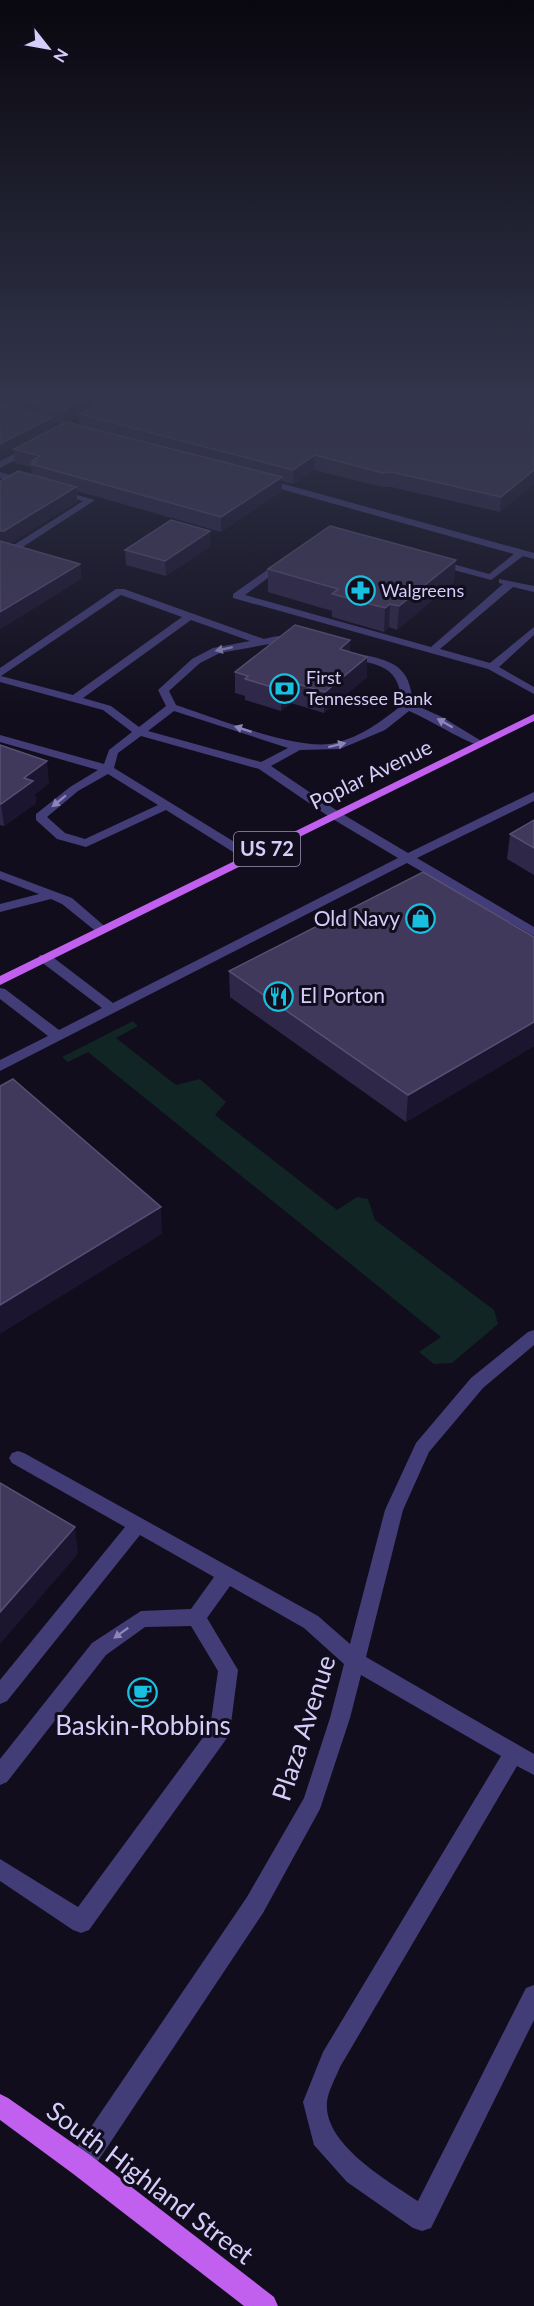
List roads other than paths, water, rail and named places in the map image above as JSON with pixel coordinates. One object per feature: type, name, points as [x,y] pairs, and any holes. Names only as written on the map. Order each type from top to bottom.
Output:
[{"type":"main road","name":"Poplar Avenue","points":[[0,981],[534,717]]},
{"type":"main road","name":"South Highland Street","points":[[0,2106],[81,2164],[265,2306]]},
{"type":"street","points":[[5,550],[89,500]]},
{"type":"street","points":[[327,500],[534,556]]},
{"type":"street","points":[[5,550],[20,555]]},
{"type":"street","points":[[490,577],[521,553]]},
{"type":"street","points":[[296,554],[237,596],[492,668],[534,691]]},
{"type":"street","points":[[424,560],[534,589]]},
{"type":"street","points":[[432,651],[511,583]]},
{"type":"street","points":[[0,673],[120,591],[263,642]]},
{"type":"street","points":[[75,699],[190,616]]},
{"type":"street","points":[[492,668],[534,630]]},
{"type":"street","points":[[308,644],[286,638],[217,650],[196,661],[163,690],[172,707],[298,747],[336,747],[381,728],[408,706]]},
{"type":"street","points":[[340,652],[394,667],[407,684],[408,706]]},
{"type":"street","points":[[0,679],[107,708],[139,732],[263,766],[335,815],[534,932]]},
{"type":"street","points":[[408,706],[438,719],[479,744]]},
{"type":"street","points":[[166,806],[86,843],[61,836],[40,817],[74,789],[108,769],[113,753],[172,707]]},
{"type":"street","points":[[0,738],[108,769],[250,857]]},
{"type":"street","points":[[263,766],[298,747]]},
{"type":"street","points":[[0,1066],[409,857],[534,796]]},
{"type":"street","points":[[0,875],[67,901],[103,930]]},
{"type":"street","points":[[0,908],[52,895]]},
{"type":"street","points":[[45,958],[112,1009]]},
{"type":"street","points":[[0,992],[57,1036]]},
{"type":"street","name":"Plaza Avenue","points":[[81,2164],[255,1905],[314,1802],[340,1718],[394,1510],[422,1448],[477,1383],[534,1336]]},
{"type":"street","points":[[18,1458],[311,1622],[355,1661],[524,1759],[331,2060],[315,2102],[322,2137],[356,2173],[422,2219],[534,1996]]},
{"type":"street","points":[[0,1695],[138,1525]]},
{"type":"street","points":[[196,1617],[227,1575]]},
{"type":"street","points":[[0,1775],[99,1649],[141,1619],[196,1617]]},
{"type":"street","points":[[0,1869],[81,1922],[220,1731],[228,1670],[196,1617]]},
{"type":"place","name":"Walgreens","points":[[360,591]]},
{"type":"place","name":"First Tennessee Bank","points":[[285,688]]},
{"type":"place","name":"Old Navy","points":[[421,919]]},
{"type":"place","name":"El Porton","points":[[279,996]]},
{"type":"place","name":"Baskin-Robbins","points":[[143,1692]]}]
